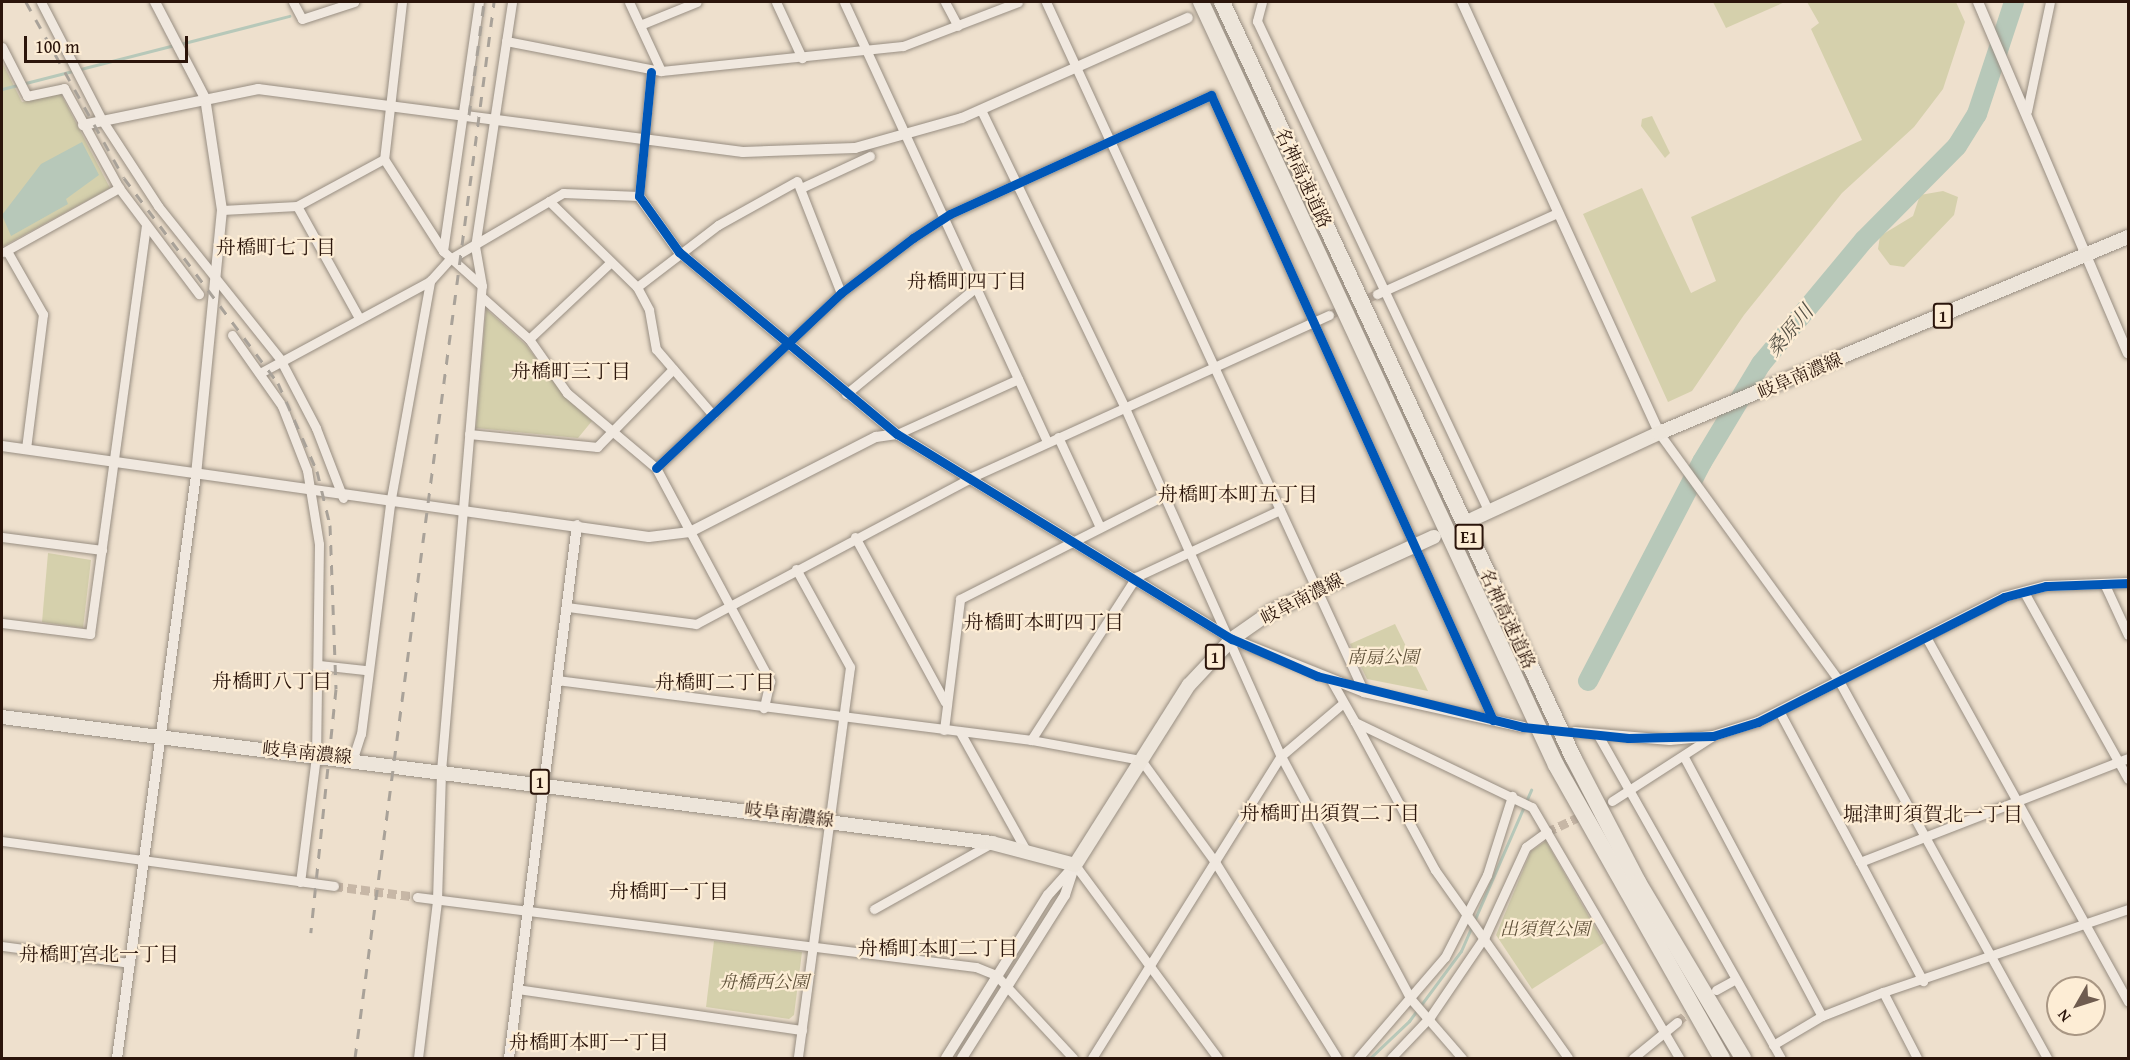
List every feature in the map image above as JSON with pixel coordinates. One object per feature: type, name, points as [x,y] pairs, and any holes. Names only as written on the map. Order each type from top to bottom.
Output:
[{"type":"highway","name":"名神高速道路","points":[[1201,2],[1556,765],[1722,1059]]},
{"type":"highway","name":"名神高速道路","points":[[1222,2],[1573,757],[1638,882],[1743,1059]]},
{"type":"main road","name":"岐阜南濃線","points":[[1473,519],[1659,433],[1757,395],[2128,237]]},
{"type":"main road","name":"岐阜南濃線","points":[[2,717],[543,782],[1024,847],[1075,865],[1189,685],[1232,639],[1272,611],[1434,537]]},
{"type":"street","points":[[41,2],[102,120],[217,285],[280,359],[316,428],[343,498]]},
{"type":"street","points":[[117,1059],[196,475],[217,285],[222,210],[205,98],[155,2]]},
{"type":"street","points":[[293,2],[302,19],[354,2]]},
{"type":"street","points":[[402,2],[384,159],[446,255],[483,286]]},
{"type":"street","points":[[353,758],[361,734],[365,670],[390,504],[430,281],[446,255],[479,2]]},
{"type":"street","points":[[418,1059],[437,900],[441,771],[483,286],[475,247],[512,2]]},
{"type":"street","points":[[629,2],[640,25],[656,71],[643,136],[639,196],[680,252],[846,394],[897,434],[972,477],[1072,541],[1136,577],[1232,639],[1364,692],[1523,727]]},
{"type":"street","points":[[640,25],[697,2]]},
{"type":"street","points":[[776,2],[802,58]]},
{"type":"street","points":[[844,2],[1047,442]]},
{"type":"street","points":[[945,2],[958,26]]},
{"type":"street","points":[[506,41],[656,71],[868,52],[958,26],[1018,2]]},
{"type":"street","points":[[1046,2],[1112,140],[1214,369],[1364,692]]},
{"type":"street","points":[[1262,2],[1257,21],[1381,293],[1489,512]]},
{"type":"street","points":[[1462,2],[1659,433],[1839,681],[2047,1059]]},
{"type":"street","points":[[1978,2],[2014,80],[2128,353]]},
{"type":"street","points":[[2027,111],[2050,2]]},
{"type":"street","points":[[83,125],[205,98],[258,89],[392,102],[785,154],[906,137],[981,110],[1077,70],[1188,18]]},
{"type":"street","points":[[2,47],[27,96],[64,88],[119,188],[146,227],[199,294]]},
{"type":"street","points":[[656,468],[790,344],[841,293],[943,219],[1211,95],[1493,720]]},
{"type":"street","points":[[981,110],[1125,408],[1191,553],[1206,595],[1232,639],[1281,756],[1412,1000],[1427,1014],[1462,1059]]},
{"type":"street","points":[[801,188],[870,156]]},
{"type":"street","points":[[222,210],[297,206],[384,159]]},
{"type":"street","points":[[637,286],[680,252],[797,181],[841,293]]},
{"type":"street","points":[[26,450],[43,314],[4,252],[119,188]]},
{"type":"street","points":[[446,255],[475,247],[563,193],[639,196]]},
{"type":"street","points":[[549,201],[637,286],[649,310],[656,349],[713,415]]},
{"type":"street","points":[[297,206],[359,318]]},
{"type":"street","points":[[1381,293],[1557,213]]},
{"type":"street","points":[[2,623],[90,634],[146,227]]},
{"type":"street","points":[[529,339],[611,262]]},
{"type":"street","points":[[260,373],[280,359],[430,281]]},
{"type":"street","points":[[846,394],[975,288]]},
{"type":"street","points":[[482,297],[529,339],[567,393],[656,468],[770,681],[764,708]]},
{"type":"street","points":[[567,607],[696,624],[855,537],[972,477],[1329,315]]},
{"type":"street","points":[[232,335],[282,406],[310,493],[319,544],[316,756],[300,882]]},
{"type":"street","points":[[469,434],[597,447],[615,433],[673,369]]},
{"type":"street","points":[[2,446],[343,498],[577,525],[649,537],[690,532],[876,437],[897,434],[1018,380]]},
{"type":"street","points":[[1058,437],[1100,527]]},
{"type":"street","points":[[944,730],[945,702],[960,600],[1165,495]]},
{"type":"street","points":[[1031,740],[1136,577],[1280,510]]},
{"type":"street","points":[[509,1059],[577,525]]},
{"type":"street","points":[[2,537],[102,550]]},
{"type":"street","points":[[855,537],[945,702]]},
{"type":"street","points":[[796,569],[850,667],[827,820],[814,948],[798,1059]]},
{"type":"street","points":[[2104,583],[2128,635]]},
{"type":"street","points":[[1612,801],[1684,757],[1713,736],[1779,711],[1926,637],[2024,592],[2104,583],[2128,583]]},
{"type":"street","points":[[2024,592],[2128,779]]},
{"type":"street","points":[[1926,637],[2017,801],[2089,923],[2128,1002]]},
{"type":"street","points":[[319,665],[365,670]]},
{"type":"street","points":[[557,680],[1031,740],[1142,760],[1215,862],[1337,1059]]},
{"type":"street","points":[[1331,680],[1342,704],[1355,722],[1435,870],[1482,932],[1568,1059]]},
{"type":"street","points":[[1092,1059],[1281,756],[1342,704]]},
{"type":"street","points":[[1779,711],[1923,981]]},
{"type":"street","points":[[1355,722],[1528,805],[1547,832],[1679,1059]]},
{"type":"street","points":[[960,732],[1024,847]]},
{"type":"street","points":[[1575,732],[1670,740],[1713,736]]},
{"type":"street","points":[[1598,735],[1734,980],[1781,1059]]},
{"type":"street","points":[[1684,757],[1822,1016]]},
{"type":"street","points":[[1860,862],[2128,758]]},
{"type":"street","points":[[1358,1059],[1412,1000],[1445,957],[1469,917],[1503,834],[1513,797]]},
{"type":"street","points":[[1391,1059],[1427,1014],[1482,932],[1526,847],[1547,832]]},
{"type":"street","points":[[2,841],[334,886]]},
{"type":"street","points":[[874,909],[992,843]]},
{"type":"street","points":[[1075,865],[1218,1059]]},
{"type":"street","points":[[946,1059],[996,975],[1075,865]]},
{"type":"street","points":[[962,1059],[1065,895],[1075,865]]},
{"type":"street","points":[[417,897],[976,967],[996,975],[1007,985],[1073,1059]]},
{"type":"street","points":[[1773,1045],[1822,1016],[1883,992],[1993,958],[2128,909]]},
{"type":"street","points":[[2,946],[130,963]]},
{"type":"street","points":[[1716,990],[1734,980]]},
{"type":"street","points":[[518,989],[802,1030]]},
{"type":"street","points":[[1883,992],[1917,1059]]},
{"type":"street","points":[[1633,1059],[1677,1022]]},
{"type":"green space","points":[[1713,2],[1785,2],[1726,28]]},
{"type":"green space","points":[[1807,2],[1956,2],[1965,22],[1943,89],[1914,127],[1842,193],[1744,315],[1692,391],[1668,402],[1583,214],[1642,188],[1691,293],[1716,281],[1691,217],[1862,140],[1811,29],[1819,23]]},
{"type":"green space","points":[[2,62],[22,102],[61,94],[110,188],[2,247]]},
{"type":"green space","points":[[1652,116],[1670,153],[1665,158],[1641,126],[1642,119]]},
{"type":"green space","points":[[1943,191],[1958,197],[1954,215],[1904,267],[1890,265],[1878,249],[1880,236],[1913,216],[1920,195]]},
{"type":"green space","points":[[486,309],[526,345],[565,397],[592,421],[578,438],[476,428]]},
{"type":"green space","points":[[48,553],[91,560],[83,628],[42,622]]},
{"type":"green space","name":"南扇公園","points":[[1395,624],[1428,691],[1367,679],[1350,644]]},
{"type":"green space","name":"出須賀公園","points":[[1546,841],[1604,943],[1532,989],[1496,935],[1531,851]]},
{"type":"green space","name":"舟橋西公園","points":[[714,941],[802,952],[794,1015],[789,1019],[706,1007]]},
{"type":"shaded area","points":[[82,142],[99,175],[66,199],[68,204],[11,236],[2,215],[41,164]]},
{"type":"waterway","name":"桑原川","points":[[1588,681],[1702,462],[1761,364],[1864,240],[1957,146],[1977,114],[2014,2]]},
{"type":"waterway","points":[[180,44],[289,16]]},
{"type":"waterway","points":[[2,89],[174,45]]},
{"type":"waterway","points":[[1370,1058],[1409,1021],[1461,951],[1531,790]]},
{"type":"tunnel","points":[[1329,315],[1377,294]]},
{"type":"tunnel","points":[[1547,832],[1585,814]]},
{"type":"tunnel","points":[[334,886],[417,897]]},
{"type":"tunnel","points":[[1677,1022],[1710,995]]},
{"type":"railway","points":[[26,2],[124,178],[278,383],[317,471],[330,525],[336,689],[311,933]]},
{"type":"railway","points":[[469,115],[484,2]]},
{"type":"railway","points":[[355,1058],[494,2]]},
{"type":"cycle path","points":[[651,72],[639,196],[679,252],[897,434],[1232,639],[1317,676],[1523,727],[1628,738],[1713,736],[1758,722],[2004,597],[2046,586],[2128,583]]},
{"type":"cycle path","points":[[656,468],[841,293],[913,238],[950,214],[1211,95],[1493,720]]},
{"type":"district","name":"舟橋町七丁目","points":[[276,246]]},
{"type":"district","name":"舟橋町四丁目","points":[[967,280]]},
{"type":"district","name":"舟橋町三丁目","points":[[571,370]]},
{"type":"district","name":"舟橋町本町五丁目","points":[[1238,493]]},
{"type":"district","name":"舟橋町本町四丁目","points":[[1044,621]]},
{"type":"district","name":"舟橋町八丁目","points":[[272,680]]},
{"type":"district","name":"舟橋町二丁目","points":[[715,681]]},
{"type":"district","name":"舟橋町出須賀二丁目","points":[[1330,812]]},
{"type":"district","name":"堀津町須賀北一丁目","points":[[1933,813]]},
{"type":"district","name":"舟橋町一丁目","points":[[669,890]]},
{"type":"district","name":"舟橋町本町二丁目","points":[[938,947]]},
{"type":"district","name":"舟橋町宮北一丁目","points":[[99,953]]},
{"type":"district","name":"舟橋町本町一丁目","points":[[589,1041]]}]
